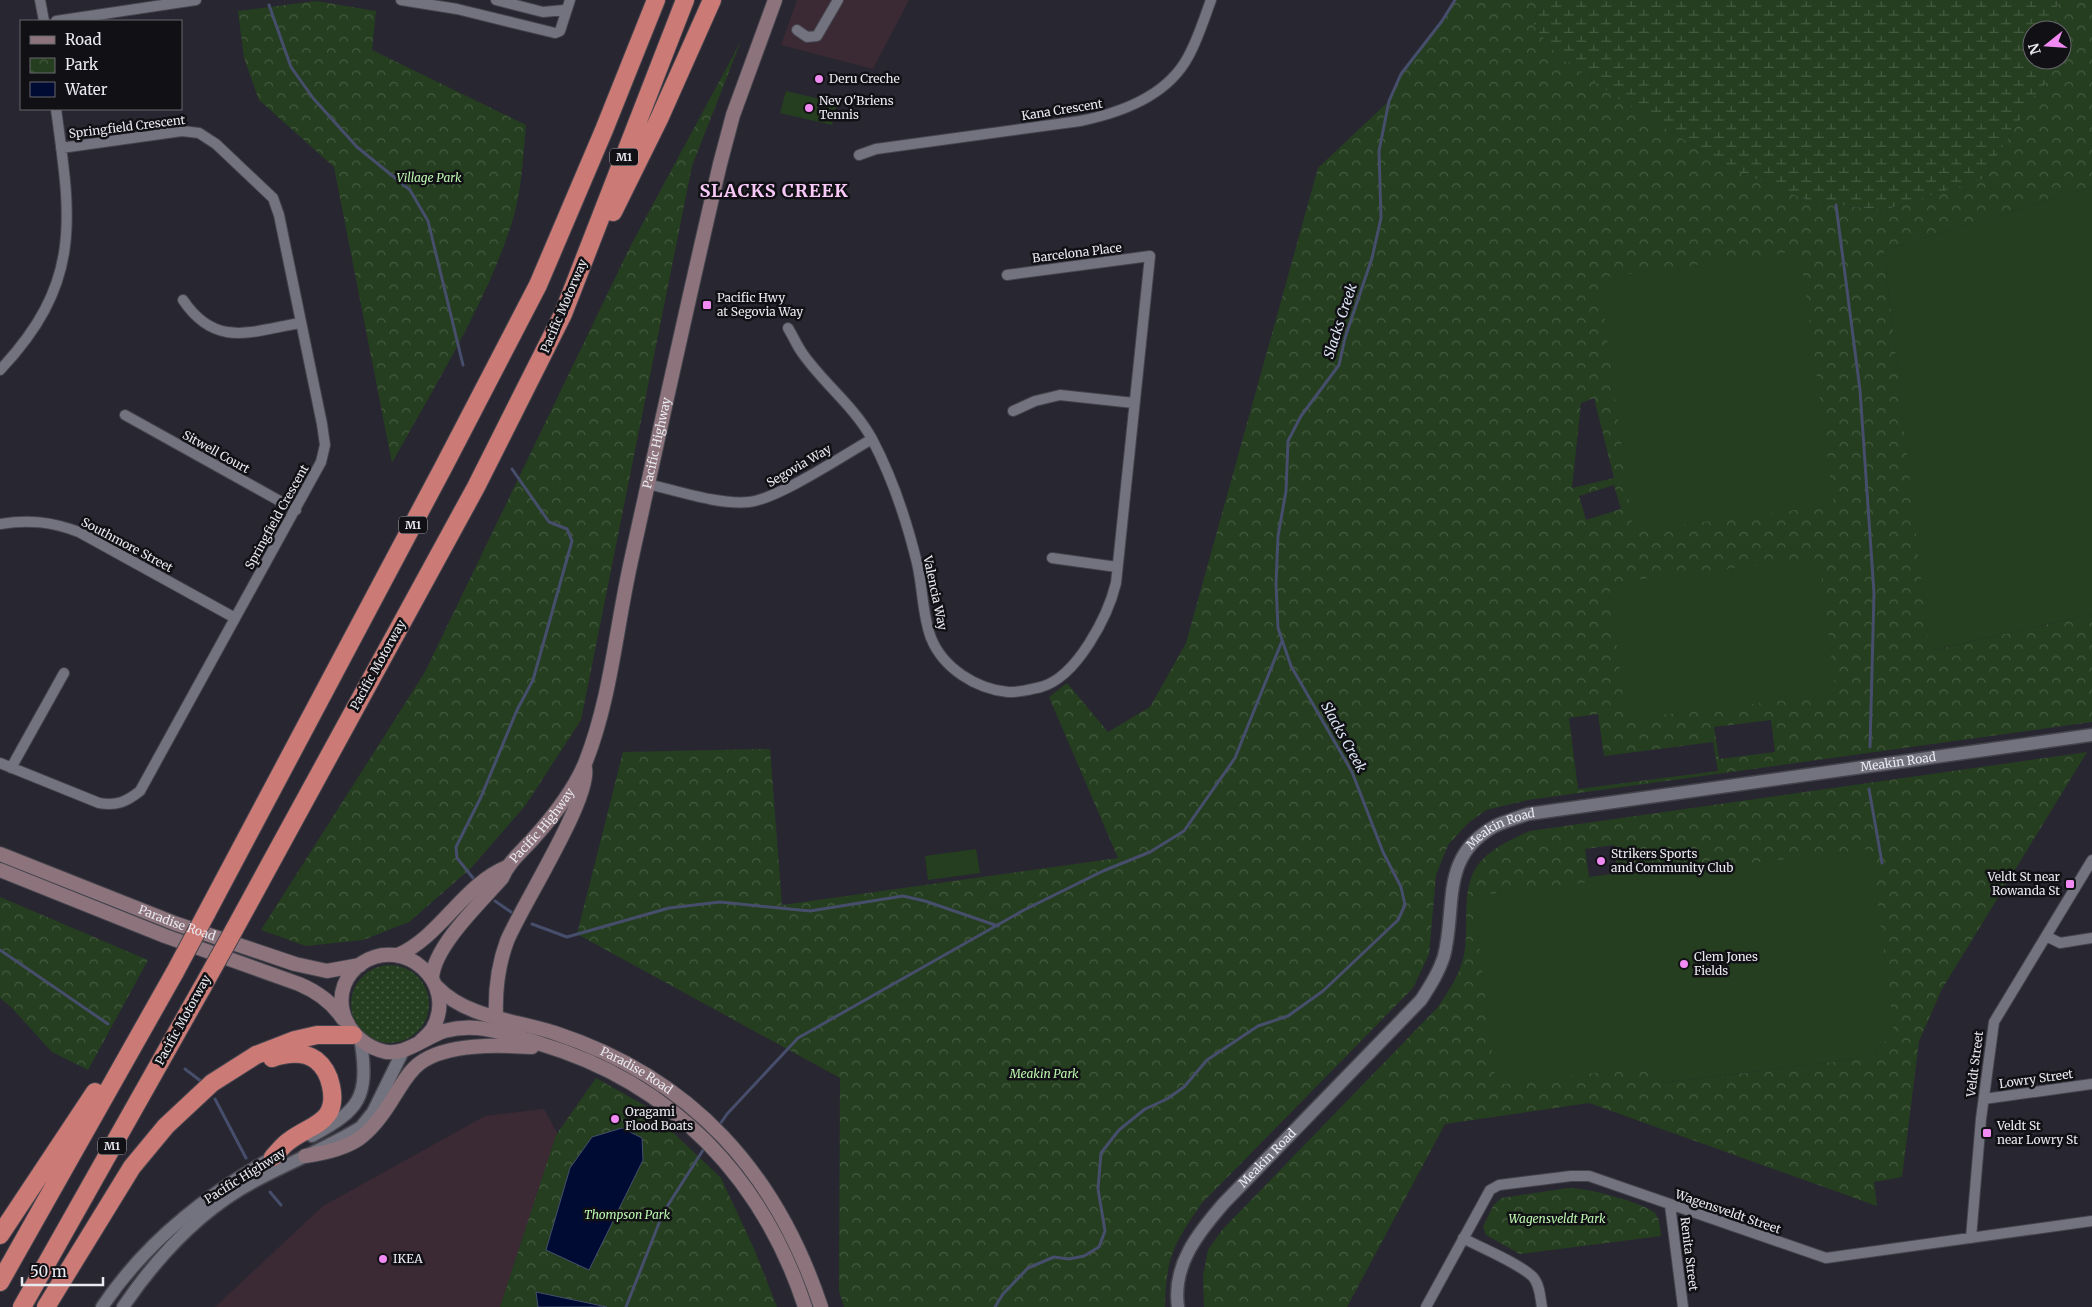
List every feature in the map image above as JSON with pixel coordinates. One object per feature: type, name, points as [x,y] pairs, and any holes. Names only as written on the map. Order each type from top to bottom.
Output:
[{"type":"highway","name":"M1","points":[[0,1282],[175,972],[538,285],[604,130],[656,0]]},
{"type":"highway","name":"Pacific Motorway","points":[[22,1307],[203,986],[476,487],[563,314],[684,0]]},
{"type":"highway","points":[[563,314],[659,119],[712,0]]},
{"type":"highway","points":[[0,1235],[175,972]]},
{"type":"highway","points":[[46,1307],[132,1167],[166,1126],[212,1083],[256,1055],[295,1040],[317,1035],[353,1033]]},
{"type":"highway","points":[[241,1066],[280,1055],[293,1053],[306,1055],[321,1064],[330,1082],[333,1104],[328,1115],[318,1125],[288,1141],[273,1157]]},
{"type":"main road","name":"Pacific Highway","points":[[398,955],[422,940],[490,877],[507,867],[544,826],[585,764],[602,714],[648,484],[722,156],[733,114],[775,0]]},
{"type":"main road","points":[[496,1016],[499,971],[507,943],[524,905],[575,810],[587,775],[585,764]]},
{"type":"main road","name":"Paradise Road","points":[[0,854],[174,923],[295,964],[327,971],[360,965]]},
{"type":"main road","name":"Pacific Highway","points":[[434,982],[436,959],[502,878],[507,867]]},
{"type":"main road","name":"Paradise Road","points":[[0,870],[165,936],[318,992],[335,1007],[353,1033]]},
{"type":"main road","points":[[384,954],[398,955],[411,959],[423,967],[434,982],[439,1008],[433,1028],[419,1043],[404,1051],[381,1052],[353,1033],[341,1001],[347,981],[360,965],[371,958],[384,954]]},
{"type":"main road","name":"Paradise Road","points":[[434,982],[457,1004],[555,1032],[606,1052],[648,1076],[685,1101],[736,1151],[760,1180],[783,1216],[802,1255],[821,1307]]},
{"type":"main road","name":"Paradise Road","points":[[419,1043],[442,1032],[465,1028],[497,1032],[552,1047],[610,1071],[636,1086],[675,1113],[724,1160],[746,1187],[782,1246],[805,1307]]},
{"type":"main road","points":[[306,1156],[333,1152],[366,1135],[384,1114],[408,1074],[421,1062],[433,1056],[478,1047],[552,1047]]},
{"type":"street","points":[[40,0],[44,20]]},
{"type":"street","points":[[62,20],[170,2],[196,0]]},
{"type":"street","points":[[401,0],[458,5],[555,34],[560,31],[565,10],[570,0]]},
{"type":"street","points":[[496,0],[543,12],[565,10]]},
{"type":"street","points":[[797,30],[807,37],[817,36],[838,0]]},
{"type":"street","name":"Kana Crescent","points":[[859,155],[876,149],[1080,122],[1111,115],[1143,100],[1172,77],[1188,58],[1211,0]]},
{"type":"street","points":[[0,370],[18,351],[39,322],[55,291],[64,255],[68,223],[56,110]]},
{"type":"street","name":"Springfield Crescent","points":[[0,763],[99,803],[114,805],[127,801],[140,791],[234,618],[296,510],[321,462],[325,445],[279,215],[273,198],[216,144],[199,133],[182,131],[61,148]]},
{"type":"street","name":"Barcelona Place","points":[[1006,275],[1150,256]]},
{"type":"street","name":"Valencia Way","points":[[788,328],[803,354],[856,414],[872,439],[885,466],[911,542],[932,638],[940,654],[952,668],[971,682],[1009,693],[1048,685],[1070,668],[1082,654],[1112,597],[1117,567],[1150,256]]},
{"type":"street","points":[[183,300],[193,314],[222,333],[235,334],[300,322]]},
{"type":"street","points":[[1013,411],[1036,400],[1060,395],[1134,403]]},
{"type":"street","name":"Sitwell Court","points":[[125,415],[296,510]]},
{"type":"street","name":"Segovia Way","points":[[648,484],[729,502],[750,502],[769,498],[872,439]]},
{"type":"street","name":"Southmore Street","points":[[0,524],[33,520],[55,524],[79,532],[234,618]]},
{"type":"street","points":[[1052,558],[1117,567]]},
{"type":"street","points":[[12,768],[64,673]]},
{"type":"street","name":"Meakin Road","points":[[1178,1307],[1178,1286],[1183,1263],[1197,1235],[1224,1203],[1420,1000],[1435,978],[1444,956],[1451,888],[1461,859],[1476,840],[1495,826],[1528,814],[2092,735]]},
{"type":"street","name":"Veldt Street","points":[[1971,1238],[1984,1099],[1994,1022],[2092,860]]},
{"type":"street","points":[[2046,936],[2060,943],[2092,938]]},
{"type":"street","name":"Pacific Highway","points":[[102,1307],[140,1257],[179,1219],[241,1176],[339,1121],[355,1105],[363,1087],[364,1073],[353,1033]]},
{"type":"street","name":"Pacific Highway","points":[[123,1307],[152,1266],[185,1232],[252,1182],[361,1127],[373,1112],[404,1051]]},
{"type":"street","name":"Lowry Street","points":[[1984,1099],[2092,1084]]},
{"type":"street","name":"Wagensveldt Street","points":[[1426,1307],[1486,1195],[1499,1185],[1579,1175],[1589,1176],[1826,1258],[2092,1221]]},
{"type":"street","name":"Renita Street","points":[[1670,1205],[1683,1307]]},
{"type":"street","points":[[1463,1238],[1524,1270],[1534,1278],[1539,1289],[1542,1307]]},
{"type":"shaded area","points":[[797,0],[909,0],[873,69],[781,45]]},
{"type":"shaded area","points":[[544,1109],[557,1133],[500,1307],[215,1307],[323,1206],[485,1116]]},
{"type":"green space","name":"Meakin Park","points":[[1455,0],[1540,0],[1533,25],[1558,56],[1618,99],[1729,168],[1811,202],[1884,210],[1983,179],[2036,94],[2044,87],[2050,70],[2072,70],[2072,20],[2057,20],[2058,0],[2092,0],[2092,187],[1884,250],[1930,651],[2092,614],[2092,722],[1528,800],[1486,810],[1467,824],[1448,845],[1436,875],[1429,954],[1413,988],[1202,1203],[1173,1251],[1167,1275],[1165,1307],[844,1307],[839,1291],[840,1078],[577,934],[623,752],[770,749],[782,905],[1118,858],[1049,697],[1067,683],[1108,732],[1150,707],[1186,643],[1318,168],[1389,101],[1401,74],[1442,21]],"holes":[[[1594,398],[1614,478],[1572,488],[1581,403]],[[1614,485],[1621,509],[1586,520],[1579,496]],[[1598,714],[1604,756],[1713,742],[1718,771],[1578,789],[1569,718]],[[1771,720],[1775,752],[1719,759],[1714,727]]]},
{"type":"green space","points":[[1540,0],[2058,0],[2057,20],[2022,20],[2022,70],[2050,70],[2044,87],[2036,94],[1983,179],[1884,210],[1811,202],[1729,168],[1618,99],[1558,56],[1533,25]]},
{"type":"green space","name":"Village Park","points":[[316,1],[376,11],[372,50],[526,125],[518,196],[513,219],[502,250],[475,312],[459,343],[392,463],[334,167],[259,100],[244,58],[238,11]]},
{"type":"green space","points":[[741,41],[692,166],[581,720],[525,806],[471,868],[409,922],[363,940],[306,946],[261,930],[425,672],[631,245]]},
{"type":"green space","name":"Nev O'Briens Tennis","points":[[786,91],[837,103],[832,125],[780,113]]},
{"type":"green space","points":[[2092,187],[2092,614],[1929,651],[1884,250]]},
{"type":"green space","points":[[1800,251],[1834,505],[1633,531],[1599,278]]},
{"type":"green space","points":[[1819,558],[1836,694],[1626,719],[1609,583]]},
{"type":"green space","points":[[2087,752],[1942,989],[1919,1041],[1902,1177],[1874,1182],[1877,1206],[1589,1103],[1445,1124],[1347,1307],[1204,1307],[1203,1276],[1208,1250],[1222,1230],[1438,1007],[1454,982],[1464,955],[1466,944],[1466,906],[1474,871],[1481,861],[1497,847],[1530,831]],"holes":[[[1614,845],[1618,873],[1589,877],[1585,849]],[[1894,1032],[1869,1057],[1662,1083],[1641,1067]]]},
{"type":"green space","points":[[976,849],[980,873],[928,880],[925,856]]},
{"type":"green space","name":"Clem Jones Fields","points":[[1871,849],[1894,1032],[1869,1057],[1661,1083],[1641,1067],[1496,1085],[1473,896]]},
{"type":"green space","points":[[0,897],[148,960],[88,1070],[52,1052],[11,1007],[0,998]]},
{"type":"green space","points":[[390,965],[405,968],[417,977],[426,989],[429,1004],[426,1019],[417,1031],[405,1040],[390,1043],[375,1040],[363,1031],[354,1019],[351,1004],[354,989],[363,977],[375,968]]},
{"type":"green space","name":"Thompson Park","points":[[596,1078],[644,1105],[721,1178],[755,1251],[777,1307],[500,1307],[556,1135]]},
{"type":"green space","name":"Wagensveldt Park","points":[[1569,1188],[1614,1196],[1649,1209],[1658,1218],[1661,1236],[1520,1254],[1486,1235],[1483,1227],[1493,1206],[1501,1198]]},
{"type":"green space","points":[[1552,1211],[1552,1227],[1532,1228],[1531,1212]]},
{"type":"water","points":[[622,1128],[642,1138],[643,1160],[589,1270],[546,1250],[570,1168],[592,1137]]},
{"type":"water","points":[[536,1292],[607,1307],[538,1307]]},
{"type":"waterway","name":"Slacks Creek","points":[[995,1307],[1003,1294],[1028,1268],[1054,1257],[1069,1259],[1084,1256],[1099,1247],[1105,1231],[1098,1189],[1101,1153],[1119,1130],[1145,1109],[1167,1099],[1184,1087],[1207,1060],[1258,1026],[1288,1016],[1323,991],[1398,920],[1405,905],[1401,887],[1383,852],[1352,772],[1291,666],[1278,628],[1276,584],[1278,536],[1286,491],[1288,441],[1301,416],[1339,365],[1345,338],[1372,258],[1381,218],[1379,151],[1389,101],[1401,74],[1442,21],[1455,0]]},
{"type":"waterway","points":[[269,5],[291,67],[313,98],[357,147],[410,190],[428,221],[463,365]]},
{"type":"waterway","points":[[1836,205],[1860,390],[1874,593],[1870,747]]},
{"type":"waterway","points":[[473,878],[457,858],[456,847],[481,797],[517,710],[533,680],[572,541],[567,529],[549,522],[512,469]]},
{"type":"waterway","points":[[718,1127],[727,1114],[798,1038],[1024,910],[1103,871],[1150,852],[1184,831],[1235,758],[1282,641]]},
{"type":"waterway","points":[[1869,789],[1882,863]]},
{"type":"waterway","points":[[532,924],[567,937],[669,908],[720,902],[810,911],[903,896],[925,901],[998,926]]},
{"type":"waterway","points":[[495,901],[511,912]]},
{"type":"waterway","points":[[0,950],[108,1024]]},
{"type":"waterway","points":[[185,1069],[202,1082]]},
{"type":"waterway","points":[[215,1099],[246,1158]]},
{"type":"waterway","points":[[626,1307],[663,1213],[705,1147]]},
{"type":"waterway","points":[[270,1192],[281,1205]]},
{"type":"place","name":"Deru Creche","points":[[819,79]]},
{"type":"place","name":"Nev O'Briens Tennis","points":[[809,108]]},
{"type":"place","name":"Pacific Hwy at Segovia Way","points":[[707,305]]},
{"type":"place","name":"Strikers Sports and Community Club","points":[[1601,861]]},
{"type":"place","name":"Veldt St near Rowanda St","points":[[2070,884]]},
{"type":"place","name":"Clem Jones Fields","points":[[1684,964]]},
{"type":"place","name":"Oragami Flood Boats","points":[[615,1119]]},
{"type":"place","name":"Veldt St near Lowry St","points":[[1987,1133]]},
{"type":"place","name":"IKEA","points":[[383,1259]]},
{"type":"district","name":"SLACKS CREEK","points":[[774,191]]}]
